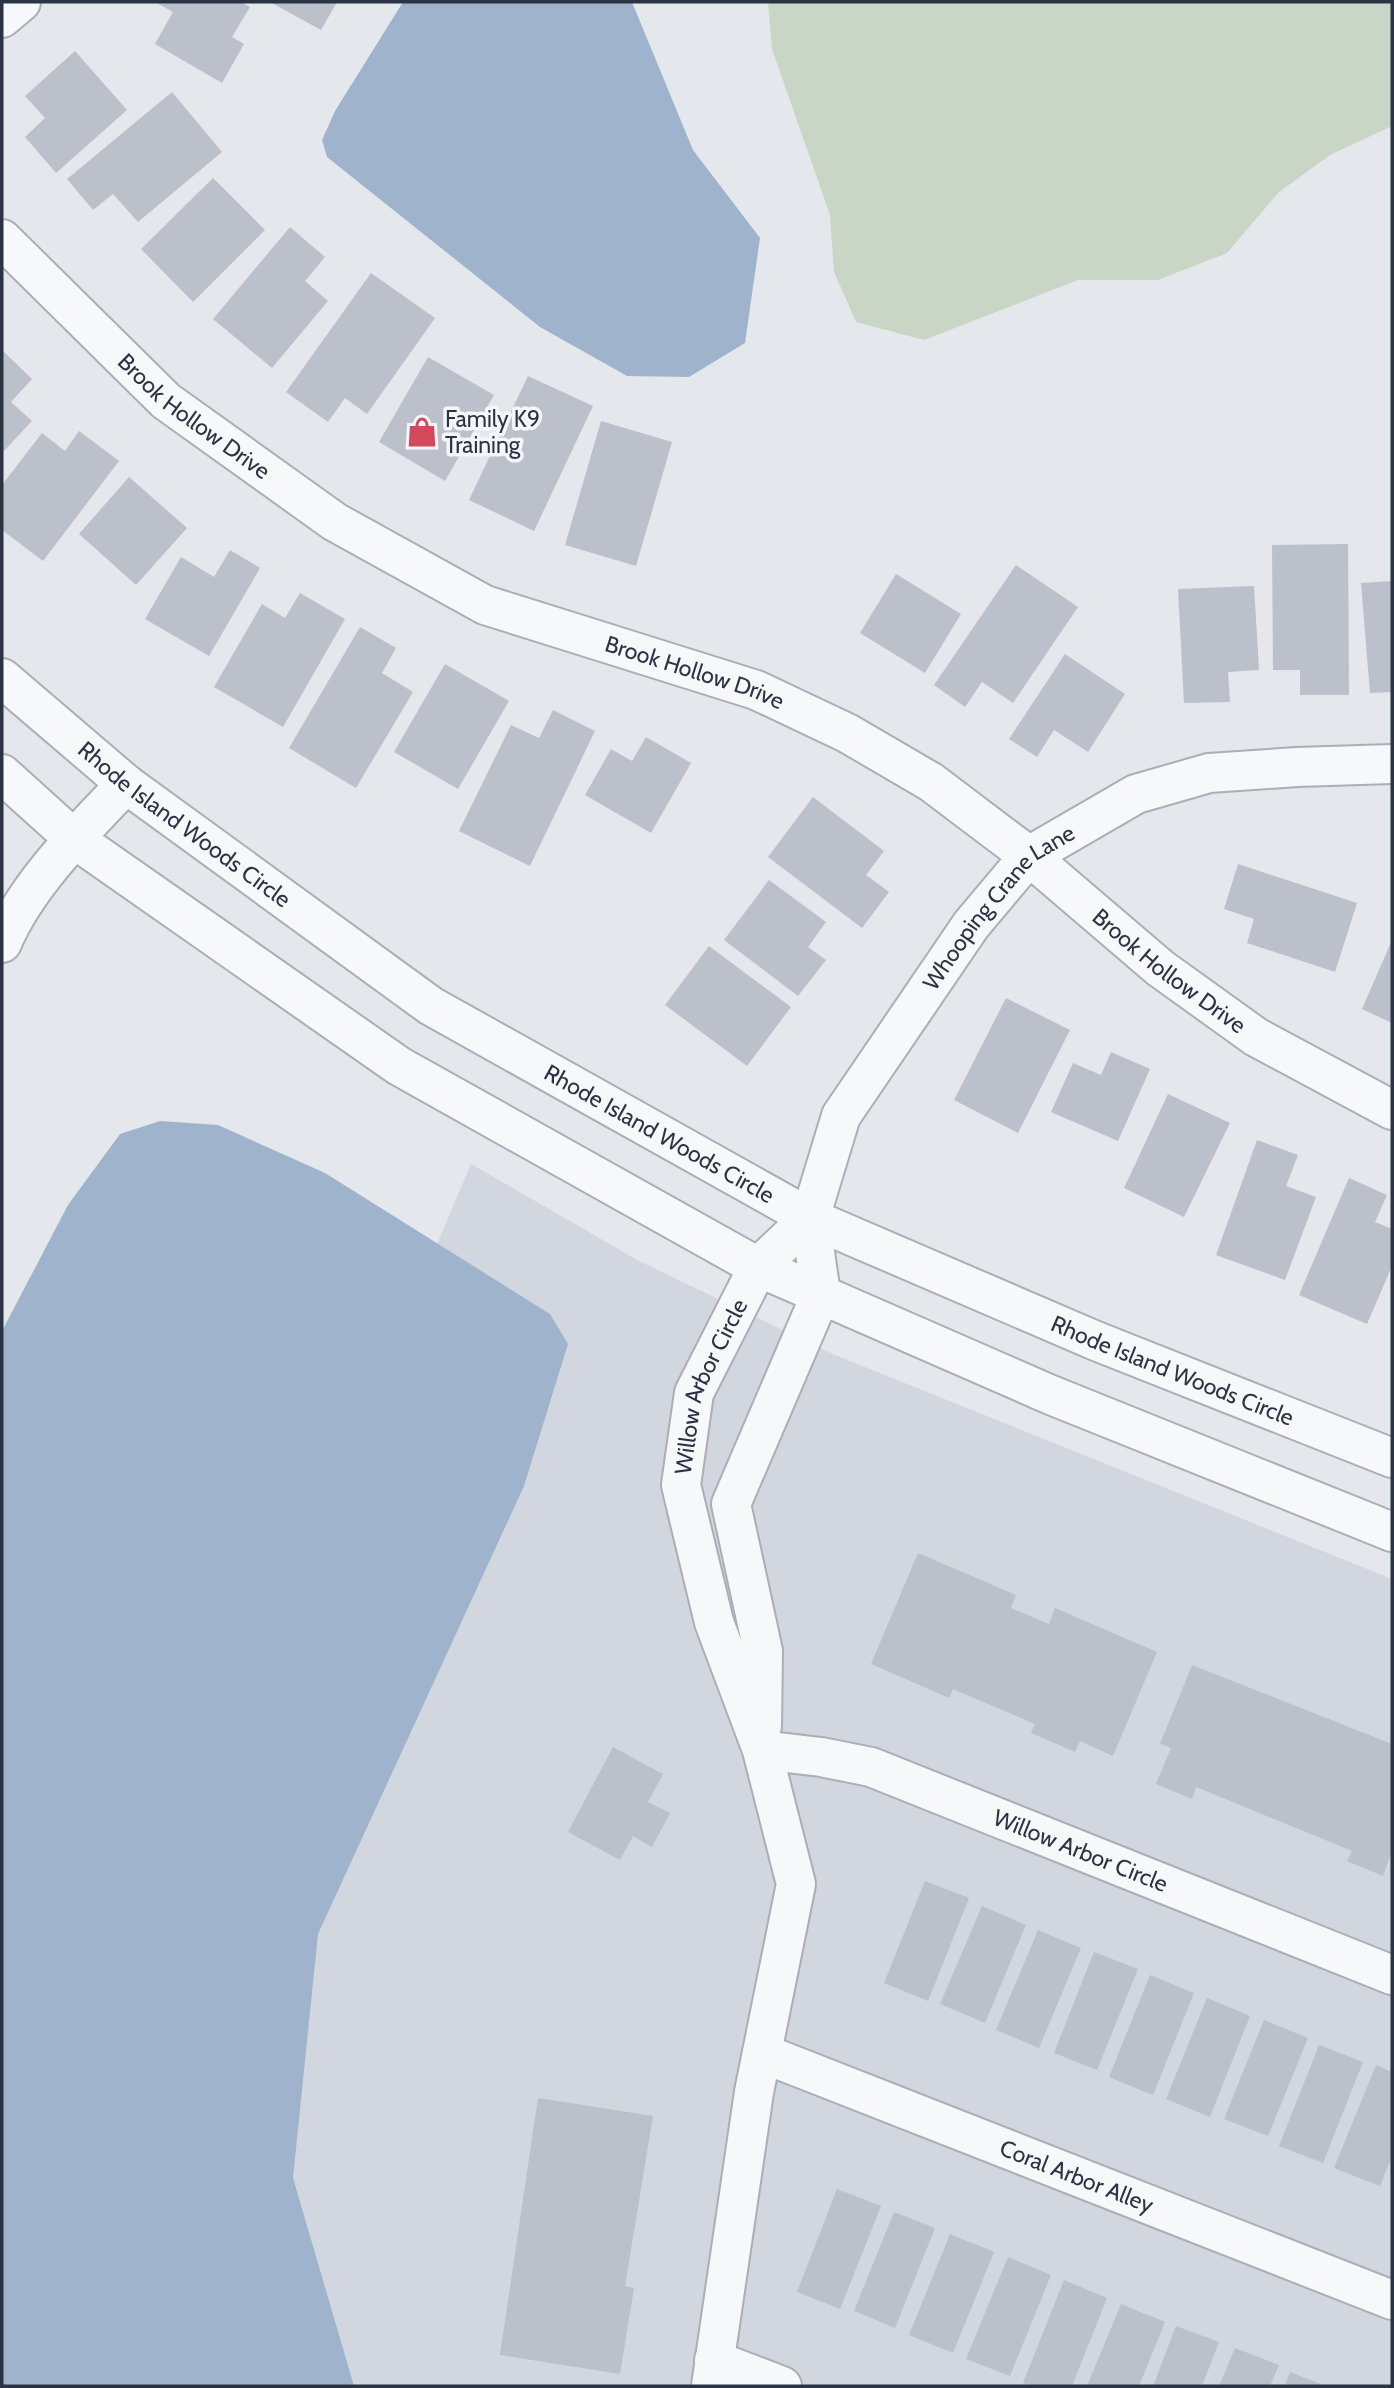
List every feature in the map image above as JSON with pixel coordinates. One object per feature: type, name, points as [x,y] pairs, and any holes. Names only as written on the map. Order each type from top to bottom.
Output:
[{"type":"street","points":[[2,18],[21,2]]},
{"type":"street","name":"Brook Hollow Drive","points":[[2,239],[166,401],[335,523],[485,605],[756,690],[847,733],[931,782],[1029,856],[1160,968],[1255,1038],[1392,1110]]},
{"type":"street","name":"Rhode Island Woods Circle","points":[[2,678],[126,783],[431,1006],[810,1218],[1096,1340],[1392,1458]]},
{"type":"street","name":"Whooping Crane Lane","points":[[758,1267],[810,1218],[841,1116],[971,925],[1029,856],[1136,794],[1209,773],[1392,764]]},
{"type":"street","points":[[2,774],[73,838],[399,1066],[758,1267],[1051,1395],[1392,1532]]},
{"type":"street","points":[[2,943],[12,918],[73,838],[126,783]]},
{"type":"street","points":[[810,1218],[821,1294]]},
{"type":"street","name":"Willow Arbor Circle","points":[[712,2373],[750,2120],[796,1884],[762,1750],[714,1622],[681,1485],[694,1392],[758,1267]]},
{"type":"street","name":"Willow Arbor Circle","points":[[762,1750],[762,1651],[731,1504],[821,1294]]},
{"type":"street","name":"Willow Arbor Circle","points":[[762,1750],[821,1757],[871,1767],[1392,1975]]},
{"type":"street","name":"Coral Arbor Alley","points":[[762,2053],[1392,2300]]},
{"type":"street","points":[[712,2373],[782,2386]]},
{"type":"shaded area","points":[[471,1164],[639,1261],[835,1355],[1392,1579],[1392,2386],[2,2386],[2,2269]]},
{"type":"green space","points":[[768,2],[1392,2],[1392,126],[1330,155],[1279,192],[1227,253],[1158,280],[1078,280],[924,340],[856,322],[834,272],[830,215],[772,49]]},
{"type":"water","points":[[403,2],[632,2],[693,150],[760,238],[745,343],[689,377],[627,376],[540,327],[327,157],[322,140],[335,111]]},
{"type":"water","points":[[160,1121],[218,1125],[325,1173],[550,1314],[568,1344],[524,1486],[318,1934],[293,2178],[354,2386],[2,2386],[2,1331],[68,1205],[120,1134]]},
{"type":"building","points":[[155,2],[241,2],[250,7],[232,37],[244,44],[222,83],[155,44],[173,12]]},
{"type":"building","points":[[270,2],[337,2],[321,30]]},
{"type":"building","points":[[75,51],[127,110],[56,173],[25,137],[45,118],[25,96]]},
{"type":"building","points":[[172,92],[222,152],[138,222],[113,194],[93,210],[67,179]]},
{"type":"building","points":[[213,178],[265,230],[193,302],[141,249]]},
{"type":"building","points":[[290,227],[325,257],[305,281],[328,301],[272,368],[213,319]]},
{"type":"building","points":[[371,273],[435,318],[367,414],[345,398],[328,422],[286,392]]},
{"type":"building","points":[[2,350],[32,379],[11,402],[32,421],[2,453]]},
{"type":"building","points":[[428,357],[494,395],[445,481],[379,442]]},
{"type":"building","points":[[528,376],[593,406],[534,531],[469,500]]},
{"type":"building","points":[[601,421],[672,442],[636,566],[565,545]]},
{"type":"building","points":[[79,431],[119,461],[43,561],[2,530],[2,485],[42,433],[65,451]]},
{"type":"building","points":[[129,477],[187,528],[136,585],[79,534]]},
{"type":"building","points":[[1348,544],[1349,695],[1300,695],[1300,670],[1273,670],[1272,545]]},
{"type":"building","points":[[230,550],[260,568],[209,656],[145,619],[181,557],[214,577]]},
{"type":"building","points":[[1016,565],[1078,607],[1013,703],[982,682],[965,707],[934,685]]},
{"type":"building","points":[[896,574],[961,614],[925,673],[860,633]]},
{"type":"building","points":[[1392,581],[1392,692],[1370,693],[1361,583]]},
{"type":"building","points":[[1254,586],[1259,670],[1228,672],[1230,702],[1184,703],[1178,589]]},
{"type":"building","points":[[300,593],[345,619],[283,727],[214,687],[262,604],[285,618]]},
{"type":"building","points":[[360,627],[396,648],[382,673],[413,692],[356,788],[289,748]]},
{"type":"building","points":[[1065,654],[1125,694],[1088,752],[1054,730],[1037,757],[1009,739]]},
{"type":"building","points":[[445,664],[509,701],[458,789],[394,752]]},
{"type":"building","points":[[553,710],[595,731],[530,866],[459,831],[511,725],[539,738]]},
{"type":"building","points":[[646,737],[691,763],[651,833],[585,795],[611,749],[632,761]]},
{"type":"building","points":[[813,797],[884,851],[866,875],[889,892],[862,928],[768,857]]},
{"type":"building","points":[[1238,864],[1357,903],[1335,972],[1247,943],[1254,919],[1224,909]]},
{"type":"building","points":[[769,880],[826,922],[808,947],[826,960],[798,996],[724,940]]},
{"type":"building","points":[[1392,940],[1392,1023],[1362,1009]]},
{"type":"building","points":[[709,946],[791,1007],[747,1066],[665,1005]]},
{"type":"building","points":[[1006,998],[1070,1030],[1018,1133],[954,1100]]},
{"type":"building","points":[[1111,1052],[1150,1069],[1118,1141],[1051,1112],[1073,1063],[1101,1075]]},
{"type":"building","points":[[1168,1094],[1230,1123],[1184,1217],[1124,1188]]},
{"type":"building","points":[[1257,1140],[1298,1155],[1286,1186],[1316,1197],[1285,1280],[1216,1255]]},
{"type":"building","points":[[1349,1178],[1387,1195],[1375,1222],[1392,1229],[1392,1266],[1367,1324],[1299,1295]]},
{"type":"building","points":[[918,1553],[1016,1595],[1011,1608],[1049,1624],[1055,1608],[1157,1652],[1113,1756],[1080,1741],[1075,1752],[1031,1733],[1035,1724],[953,1689],[949,1698],[871,1664]]},
{"type":"building","points":[[1192,1665],[1392,1744],[1392,1851],[1383,1876],[1347,1861],[1352,1851],[1196,1787],[1192,1799],[1156,1784],[1171,1748],[1160,1744]]},
{"type":"building","points":[[613,1747],[663,1774],[648,1802],[670,1813],[652,1847],[633,1836],[620,1860],[568,1832]]},
{"type":"building","points":[[925,1881],[969,1898],[928,2001],[884,1983]]},
{"type":"building","points":[[982,1906],[1026,1925],[985,2023],[940,2004]]},
{"type":"building","points":[[1038,1930],[1081,1948],[1039,2048],[996,2030]]},
{"type":"building","points":[[1094,1952],[1138,1969],[1097,2070],[1054,2053]]},
{"type":"building","points":[[1150,1975],[1194,1993],[1153,2095],[1109,2077]]},
{"type":"building","points":[[1207,1998],[1250,2016],[1210,2117],[1166,2099]]},
{"type":"building","points":[[1264,2020],[1308,2038],[1268,2136],[1224,2119]]},
{"type":"building","points":[[1319,2045],[1363,2062],[1323,2163],[1279,2146]]},
{"type":"building","points":[[1376,2065],[1392,2072],[1392,2156],[1380,2186],[1334,2168]]},
{"type":"building","points":[[538,2098],[653,2116],[625,2286],[634,2288],[620,2374],[500,2355]]},
{"type":"building","points":[[837,2189],[881,2206],[840,2309],[797,2292]]},
{"type":"building","points":[[894,2212],[935,2228],[895,2328],[854,2311]]},
{"type":"building","points":[[950,2234],[994,2252],[953,2353],[909,2335]]},
{"type":"building","points":[[1008,2257],[1051,2275],[1010,2376],[966,2359]]},
{"type":"building","points":[[1064,2280],[1107,2298],[1072,2386],[1032,2386],[1023,2383]]},
{"type":"building","points":[[1121,2304],[1165,2322],[1139,2386],[1087,2386]]},
{"type":"building","points":[[1176,2326],[1219,2342],[1202,2386],[1153,2386]]},
{"type":"building","points":[[1235,2348],[1279,2365],[1270,2386],[1219,2386]]},
{"type":"building","points":[[1290,2372],[1326,2386],[1285,2386]]},
{"type":"place","name":"Family K9 Training","points":[[422,432]]}]
